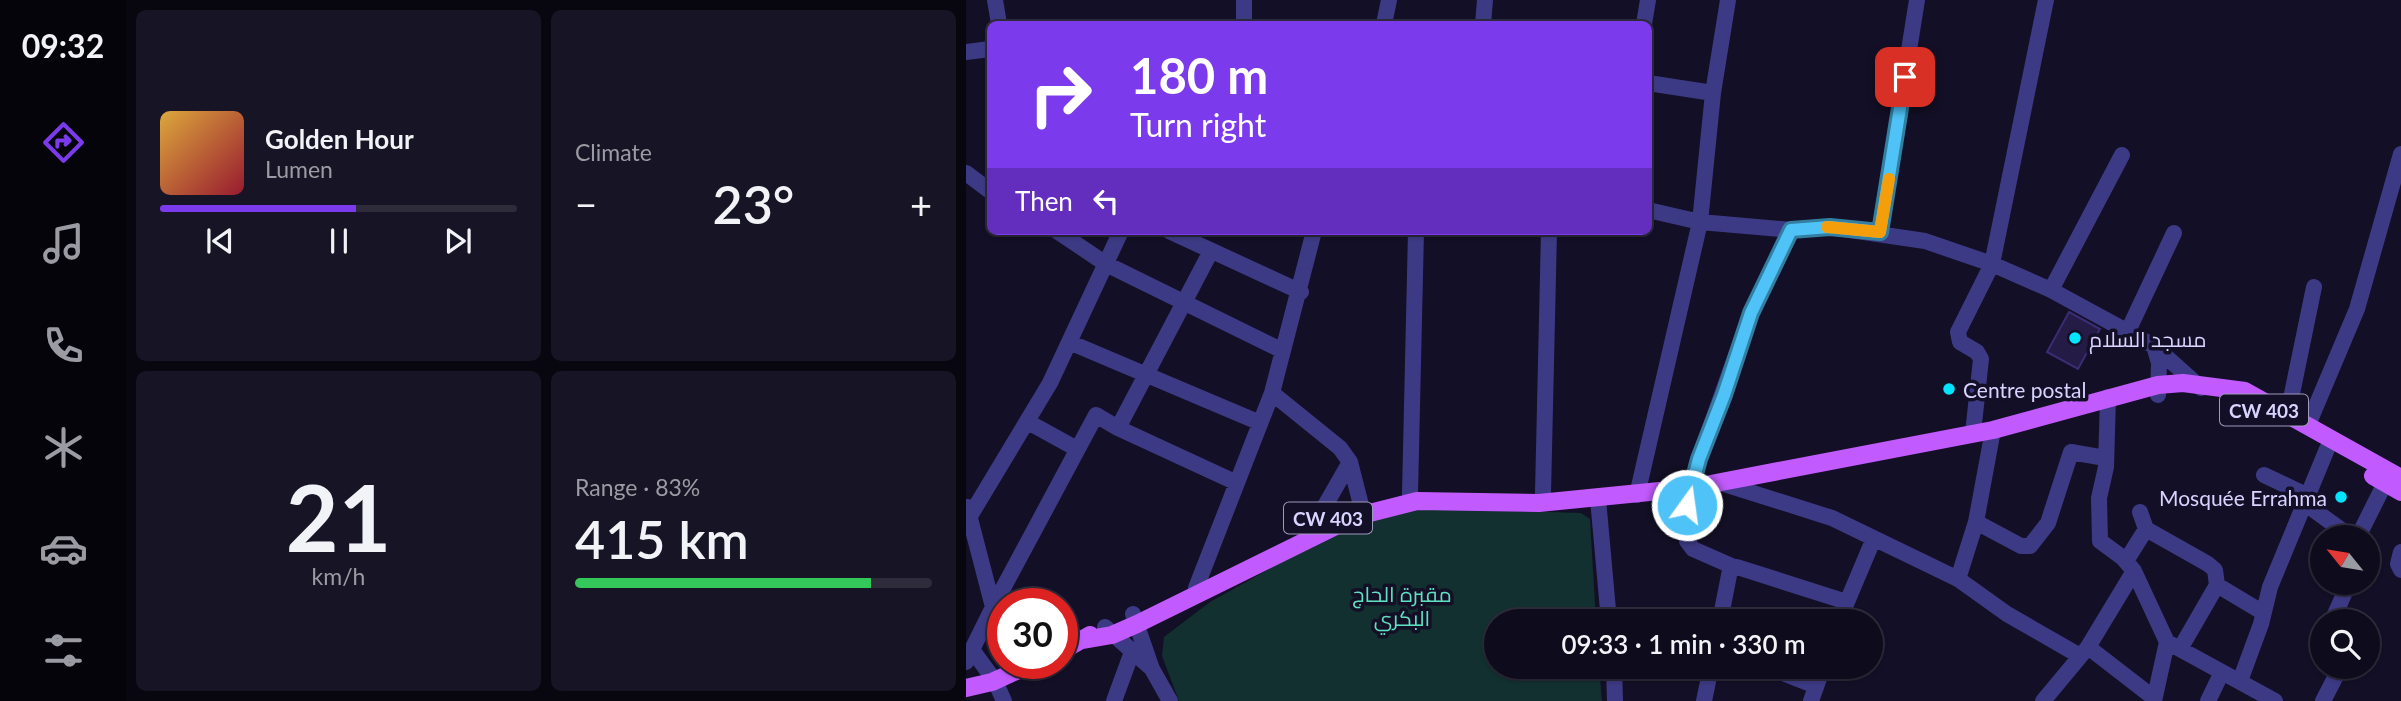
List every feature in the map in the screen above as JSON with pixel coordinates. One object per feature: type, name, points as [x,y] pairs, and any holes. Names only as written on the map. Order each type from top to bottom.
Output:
[{"type":"main road","name":"CW 403","points":[[1078,643],[1135,619],[1354,516],[1375,509],[1417,501],[1539,503],[1690,488],[1993,430],[2108,397],[2158,390],[2202,388],[2245,391],[2308,425],[2396,484]]},
{"type":"main road","name":"CW 403","points":[[2202,388],[2246,400],[2327,449],[2396,484]]},
{"type":"main road","name":"CW 403","points":[[1135,619],[1314,525],[1362,505],[1410,494],[1543,494],[1598,499]]},
{"type":"main road","points":[[966,688],[998,679]]},
{"type":"main road","points":[[966,699],[993,681]]},
{"type":"street","points":[[995,0],[998,21]]},
{"type":"street","points":[[1244,0],[1244,21]]},
{"type":"street","points":[[1385,21],[1389,0]]},
{"type":"street","points":[[1483,21],[1485,0]]},
{"type":"street","points":[[1644,21],[1648,0]]},
{"type":"street","points":[[1637,495],[1700,222],[1713,93],[1728,0]]},
{"type":"street","points":[[1880,232],[1917,0]]},
{"type":"street","points":[[1973,433],[1982,359],[1978,352],[1960,342],[1958,332],[1992,264],[2046,0]]},
{"type":"street","points":[[966,52],[987,49]]},
{"type":"street","points":[[1652,84],[1713,93]]},
{"type":"street","points":[[2051,290],[2122,155]]},
{"type":"street","points":[[2308,425],[2357,309],[2401,155]]},
{"type":"street","points":[[967,177],[987,189]]},
{"type":"street","points":[[1652,211],[1700,222],[1791,230],[1830,227],[1880,232],[1925,241],[1992,264],[2051,290],[2154,346],[2202,388]]},
{"type":"street","points":[[1791,230],[1751,313],[1690,488],[1684,522],[1687,541],[1701,554],[1847,602]]},
{"type":"street","points":[[2128,331],[2174,233]]},
{"type":"street","points":[[1063,235],[1106,264],[1283,351]]},
{"type":"street","points":[[987,591],[973,553],[968,510],[1028,422],[1119,235]]},
{"type":"street","points":[[1177,235],[1301,292]]},
{"type":"street","points":[[1195,588],[1258,422],[1272,393],[1301,292],[1313,235]]},
{"type":"street","points":[[1410,494],[1416,235]]},
{"type":"street","points":[[1543,494],[1549,235]]},
{"type":"street","points":[[1118,428],[1211,251]]},
{"type":"street","points":[[2288,413],[2314,287]]},
{"type":"street","points":[[1069,342],[1258,422]]},
{"type":"street","points":[[2154,346],[2159,363],[2158,390]]},
{"type":"street","points":[[1272,393],[1330,438],[1350,462],[1362,505]]},
{"type":"street","points":[[2108,397],[2105,458],[2099,498],[2100,541],[2130,566],[2174,645],[2274,701]]},
{"type":"street","points":[[1003,588],[1096,415],[1118,428],[1237,483]]},
{"type":"street","points":[[1028,422],[1077,449]]},
{"type":"street","points":[[1958,579],[1976,522],[1993,430]]},
{"type":"street","points":[[2240,681],[2261,624],[2262,612],[2304,499],[2327,449]]},
{"type":"street","points":[[1976,522],[2021,546],[2030,545],[2048,523],[2071,452],[2105,458]]},
{"type":"street","points":[[1314,525],[1350,462]]},
{"type":"street","points":[[2264,475],[2304,499],[2336,525]]},
{"type":"street","points":[[1716,481],[1832,518],[1958,579],[2007,614],[2084,651],[2154,700],[2174,645],[2217,585],[2215,570],[2146,529],[2140,512]]},
{"type":"street","points":[[2367,525],[2396,484]]},
{"type":"street","points":[[1598,499],[1608,609]]},
{"type":"street","points":[[2043,701],[2084,651],[2130,566],[2146,529]]},
{"type":"street","points":[[1844,609],[1874,538]]},
{"type":"street","points":[[2401,552],[2398,564],[2401,570]]},
{"type":"street","points":[[1722,609],[1730,570],[1734,567]]},
{"type":"street","points":[[2217,585],[2262,612]]},
{"type":"street","points":[[1135,619],[1152,669],[1168,699]]},
{"type":"street","points":[[987,620],[969,657],[993,681],[1004,701]]},
{"type":"street","points":[[1108,631],[1152,669]]},
{"type":"street","points":[[1114,701],[1132,652]]},
{"type":"street","points":[[2208,701],[2222,672]]},
{"type":"street","points":[[1614,679],[1615,701]]},
{"type":"street","points":[[1704,701],[1709,679]]},
{"type":"street","points":[[1787,679],[1813,694]]},
{"type":"street","points":[[2323,701],[2334,679]]},
{"type":"green space","name":"مقبرة الحاج البكري","points":[[1408,508],[1581,513],[1590,519],[1595,609],[1484,609],[1484,679],[1600,679],[1602,701],[1179,701],[1162,656],[1164,637],[1210,602],[1361,518]]},
{"type":"building","name":"مسجد السلام","points":[[2069,312],[2100,329],[2078,369],[2047,352]]},
{"type":"slow traffic","points":[[1827,227],[1880,232],[1889,179]]},
{"type":"place","name":"مسجد السلام","points":[[2075,338]]},
{"type":"place","name":"Centre postal","points":[[1949,389]]},
{"type":"place","name":"Mosquée Errahma","points":[[2341,497]]},
{"type":"route","points":[[1687,505],[1699,459],[1736,364],[1751,313],[1791,230],[1830,227],[1880,232],[1905,77]]}]
